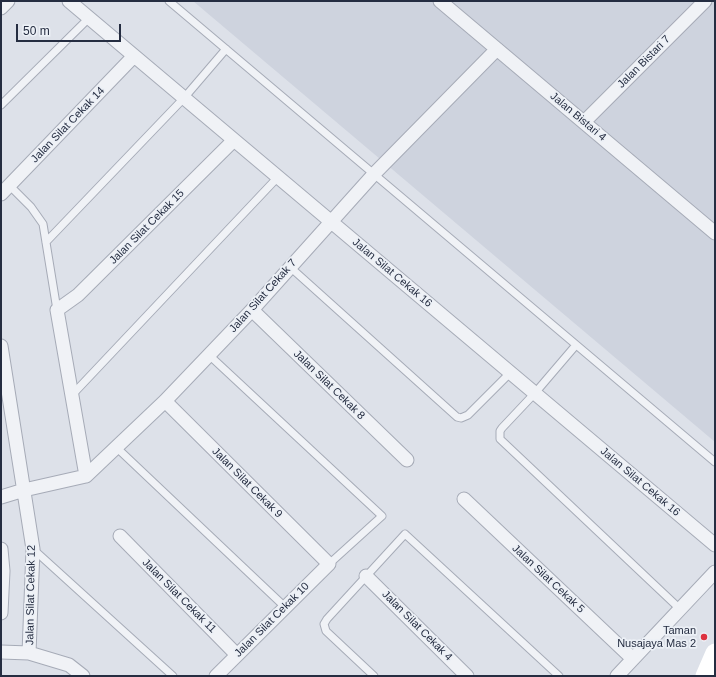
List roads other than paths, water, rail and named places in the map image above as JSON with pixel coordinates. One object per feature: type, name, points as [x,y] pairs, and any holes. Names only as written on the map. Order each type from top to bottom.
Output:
[{"type":"street","points":[[1,8],[8,1]]},
{"type":"street","name":"Jalan Silat Cekak 16","points":[[69,1],[715,545]]},
{"type":"street","name":"Jalan Bistari 4","points":[[440,1],[715,233]]},
{"type":"street","name":"Jalan Bistari 7","points":[[584,122],[705,1]]},
{"type":"street","name":"Jalan Silat Cekak 7","points":[[86,476],[164,401],[209,355],[252,310],[374,174],[497,49]]},
{"type":"street","name":"Jalan Silat Cekak 14","points":[[6,190],[134,56]]},
{"type":"street","name":"Jalan Silat Cekak 15","points":[[57,310],[78,295],[234,140]]},
{"type":"street","points":[[1,496],[86,476],[57,310]]},
{"type":"street","name":"Jalan Silat Cekak 8","points":[[252,310],[407,460]]},
{"type":"street","name":"Jalan Silat Cekak 12","points":[[1,346],[33,549],[29,653]]},
{"type":"street","name":"Jalan Silat Cekak 9","points":[[164,401],[329,564]]},
{"type":"street","name":"Jalan Silat Cekak 5","points":[[464,499],[633,659]]},
{"type":"street","name":"Jalan Silat Cekak 11","points":[[120,536],[237,655]]},
{"type":"street","points":[[1,550],[1,613]]},
{"type":"street","name":"Jalan Silat Cekak 10","points":[[216,676],[329,564]]},
{"type":"street","points":[[617,676],[715,572]]},
{"type":"street","name":"Jalan Silat Cekak 4","points":[[366,576],[467,676]]},
{"type":"street","points":[[1,652],[29,653],[69,665],[83,676]]},
{"type":"street","points":[[704,676],[715,654]]},
{"type":"lane","points":[[169,1],[715,462]]},
{"type":"lane","points":[[1,105],[89,18]]},
{"type":"lane","points":[[46,242],[184,98],[226,49]]},
{"type":"lane","points":[[72,395],[278,177]]},
{"type":"lane","points":[[6,190],[31,207],[43,224],[57,310]]},
{"type":"lane","points":[[290,268],[457,417],[461,418],[468,415],[510,372]]},
{"type":"lane","points":[[576,345],[500,431],[503,443],[680,609]]},
{"type":"lane","points":[[209,355],[382,516],[329,564]]},
{"type":"lane","points":[[116,447],[285,607]]},
{"type":"lane","points":[[374,676],[326,631],[324,624],[404,534],[559,676]]},
{"type":"lane","points":[[33,549],[173,676]]},
{"type":"place","name":"Taman Nusajaya Mas 2","points":[[704,637]]}]
